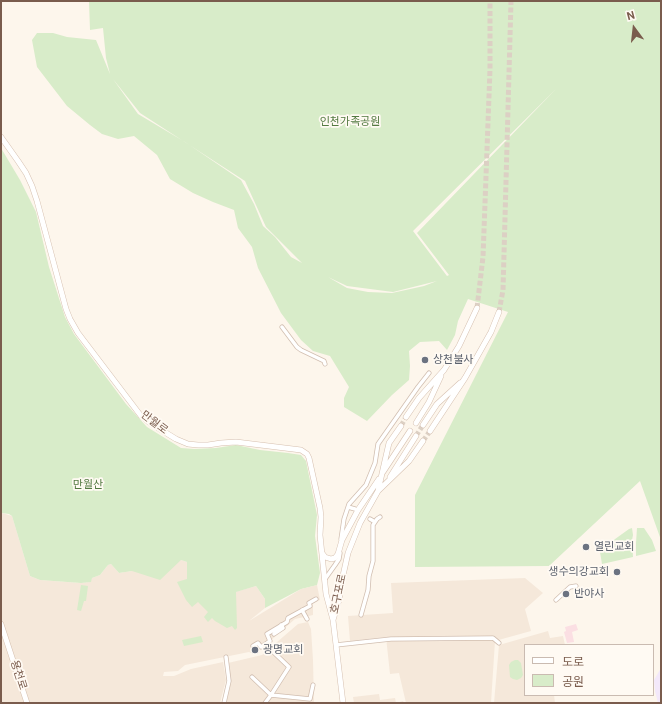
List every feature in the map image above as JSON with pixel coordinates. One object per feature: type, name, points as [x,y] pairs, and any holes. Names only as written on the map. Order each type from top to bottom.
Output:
[{"type":"main road","name":"만월로","points":[[1,137],[18,160],[32,186],[70,319],[78,333],[141,416],[176,439],[188,444],[203,445],[236,442],[293,448],[301,450],[309,458],[320,508],[320,535],[326,594],[333,620]]},
{"type":"main road","points":[[416,423],[429,402],[444,370],[459,346],[477,308]]},
{"type":"main road","points":[[430,431],[465,378],[491,332],[499,312]]},
{"type":"main road","points":[[406,417],[419,398],[444,370]]},
{"type":"main road","points":[[423,425],[437,404],[465,378]]},
{"type":"main road","name":"호구포로","points":[[378,491],[389,443],[401,426]]},
{"type":"main road","name":"호구포로","points":[[381,476],[410,431]]},
{"type":"main road","name":"호구포로","points":[[386,483],[416,436]]},
{"type":"main road","name":"호구포로","points":[[343,703],[333,620],[339,600],[348,553],[360,523],[378,491],[409,461],[423,441]]},
{"type":"main road","points":[[322,552],[326,557],[331,559],[335,558],[338,554],[341,542],[358,510],[381,476]]},
{"type":"main road","name":"용천로","points":[[1,624],[27,703]]},
{"type":"street","points":[[282,327],[301,350],[324,361],[325,364]]},
{"type":"street","points":[[325,579],[339,559],[344,519],[348,506],[366,485],[374,463],[378,444],[429,373]]},
{"type":"street","points":[[348,506],[355,509]]},
{"type":"street","points":[[361,615],[368,590],[369,576],[373,560],[372,530],[373,525],[380,517]]},
{"type":"street","points":[[370,518],[375,522]]},
{"type":"street","points":[[556,600],[570,587],[576,586]]},
{"type":"street","points":[[253,646],[258,643],[261,647],[270,641],[267,634],[287,622],[288,618],[310,606],[309,603],[316,599]]},
{"type":"street","points":[[302,610],[307,619]]},
{"type":"street","points":[[274,634],[283,628],[281,625]]},
{"type":"street","points":[[336,645],[391,639],[493,638],[499,643]]},
{"type":"street","points":[[265,703],[289,667],[267,646]]},
{"type":"street","points":[[224,703],[229,681],[226,657]]},
{"type":"street","points":[[252,677],[271,695],[310,699],[313,685]]},
{"type":"shaded area","points":[[1,511],[2,513],[12,516],[30,576],[40,580],[81,583],[90,582],[92,578],[100,575],[108,565],[111,564],[119,573],[181,560],[187,562],[187,578],[235,592],[256,586],[265,599],[265,608],[249,621],[301,589],[317,585],[320,600],[313,603],[313,615],[295,619],[260,650],[185,665],[178,671],[164,672],[163,676],[174,676],[191,669],[223,662],[226,680],[220,703],[1,703]]},
{"type":"shaded area","points":[[525,578],[543,593],[525,609],[531,631],[495,641],[491,703],[406,703],[399,673],[390,674],[386,637],[350,641],[348,616],[393,613],[391,583]]},
{"type":"shaded area","points":[[308,622],[311,629],[314,703],[226,703],[231,681],[228,663],[262,655],[298,624]]},
{"type":"shaded area","points":[[576,624],[578,630],[572,632],[574,642],[567,643],[564,632],[566,631],[565,627]]},
{"type":"shaded area","points":[[548,631],[550,638],[563,636],[565,644],[524,644],[524,696],[554,696],[555,703],[494,703],[499,645]]},
{"type":"shaded area","points":[[661,668],[661,703],[658,703],[654,680]]},
{"type":"shaded area","points":[[379,694],[380,700],[395,698],[396,703],[354,703],[353,697]]},
{"type":"green space","name":"인천가족공원","points":[[89,1],[661,1],[661,540],[640,481],[549,566],[415,567],[415,495],[508,312],[468,299],[458,321],[455,335],[447,350],[439,341],[420,342],[409,351],[409,380],[367,421],[344,407],[344,398],[349,387],[330,356],[313,351],[301,340],[281,313],[258,268],[252,247],[238,228],[234,210],[193,193],[170,179],[157,155],[134,136],[118,139],[102,134],[67,106],[37,67],[32,40],[37,33],[53,33],[67,37],[96,40],[110,74],[106,58],[103,28],[90,30]],"holes":[[[113,79],[140,113],[182,140],[138,114]],[[556,89],[417,233],[449,275],[447,276],[413,231]],[[190,145],[245,181],[266,227],[302,263],[291,257],[275,237],[263,226],[254,204],[241,180]],[[328,277],[347,286],[393,292],[437,281],[424,286],[392,293],[368,292],[347,288]]]},
{"type":"green space","name":"만월산","points":[[1,148],[20,180],[36,212],[49,267],[65,317],[74,334],[126,404],[147,427],[181,448],[216,448],[236,445],[260,450],[301,455],[306,461],[317,515],[315,536],[320,573],[317,585],[301,589],[265,608],[265,599],[256,586],[236,592],[237,628],[235,630],[232,626],[227,628],[212,618],[208,622],[204,617],[208,612],[198,602],[192,607],[186,600],[177,582],[187,579],[187,562],[181,560],[160,580],[132,571],[119,573],[111,564],[108,565],[100,575],[92,578],[91,582],[81,583],[40,580],[30,576],[12,516],[2,513],[1,511]]},
{"type":"green space","points":[[632,528],[633,557],[602,564],[600,552],[604,547]]},
{"type":"green space","points":[[637,528],[644,528],[652,540],[656,551],[636,556]]},
{"type":"green space","points":[[81,585],[88,586],[86,601],[84,601],[81,611],[77,610]]},
{"type":"green space","points":[[201,636],[203,642],[184,646],[182,640]]},
{"type":"green space","points":[[515,660],[518,660],[521,663],[523,675],[517,680],[510,677],[509,665]]},
{"type":"tunnel","points":[[477,308],[483,257],[490,69],[490,1]]},
{"type":"tunnel","points":[[499,312],[503,290],[511,1]]},
{"type":"tunnel","points":[[401,426],[406,417]]},
{"type":"tunnel","points":[[416,436],[423,425]]},
{"type":"tunnel","points":[[423,441],[430,431]]},
{"type":"place","name":"상천불사","points":[[425,360]]},
{"type":"place","name":"열린교회","points":[[586,547]]},
{"type":"place","name":"생수의강교회","points":[[617,572]]},
{"type":"place","name":"반야사","points":[[566,594]]},
{"type":"place","name":"광명교회","points":[[255,650]]}]
